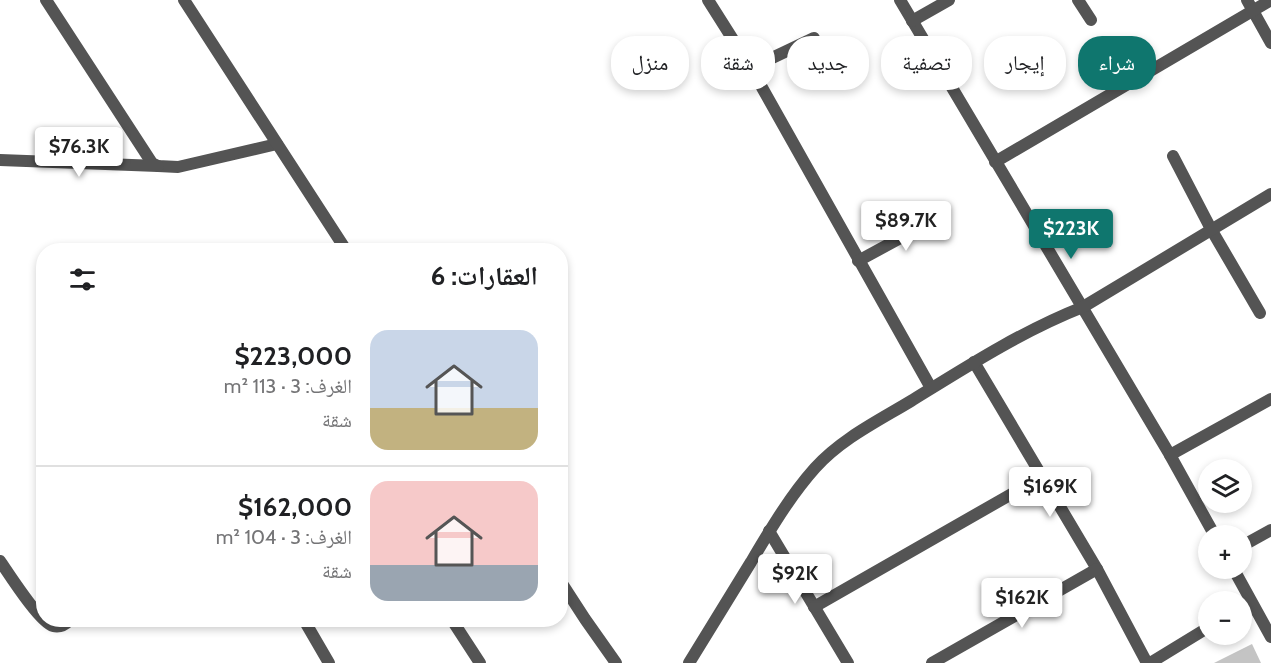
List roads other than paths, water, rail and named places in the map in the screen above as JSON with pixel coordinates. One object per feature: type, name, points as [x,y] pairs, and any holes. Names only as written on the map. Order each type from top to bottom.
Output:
[{"type":"street","points":[[46,0],[152,163],[158,166]]},
{"type":"street","points":[[184,0],[341,243]]},
{"type":"street","points":[[708,0],[731,36]]},
{"type":"street","points":[[900,0],[1083,307],[1209,525]]},
{"type":"street","points":[[912,21],[949,0]]},
{"type":"street","points":[[1078,0],[1091,20]]},
{"type":"street","points":[[995,162],[1250,6],[1271,0]]},
{"type":"street","points":[[1250,6],[1271,43]]},
{"type":"street","points":[[763,90],[931,388]]},
{"type":"street","points":[[0,160],[178,167],[277,144]]},
{"type":"street","points":[[1173,156],[1211,230],[1260,313]]},
{"type":"street","points":[[689,663],[770,531],[810,474],[836,449],[864,429],[974,362],[1050,321],[1083,307],[1271,194]]},
{"type":"street","points":[[858,261],[939,217]]},
{"type":"street","points":[[974,362],[1097,569],[1148,663],[1198,633]]},
{"type":"street","points":[[1170,455],[1271,399]]},
{"type":"street","points":[[814,606],[1043,477]]},
{"type":"street","points":[[1252,540],[1271,530]]},
{"type":"street","points":[[770,531],[848,663]]},
{"type":"street","points":[[0,561],[36,611]]},
{"type":"street","points":[[932,663],[1097,569]]},
{"type":"street","points":[[568,593],[616,663]]},
{"type":"street","points":[[1252,611],[1271,637]]},
{"type":"street","points":[[308,627],[329,663]]},
{"type":"street","points":[[457,627],[480,663]]}]
